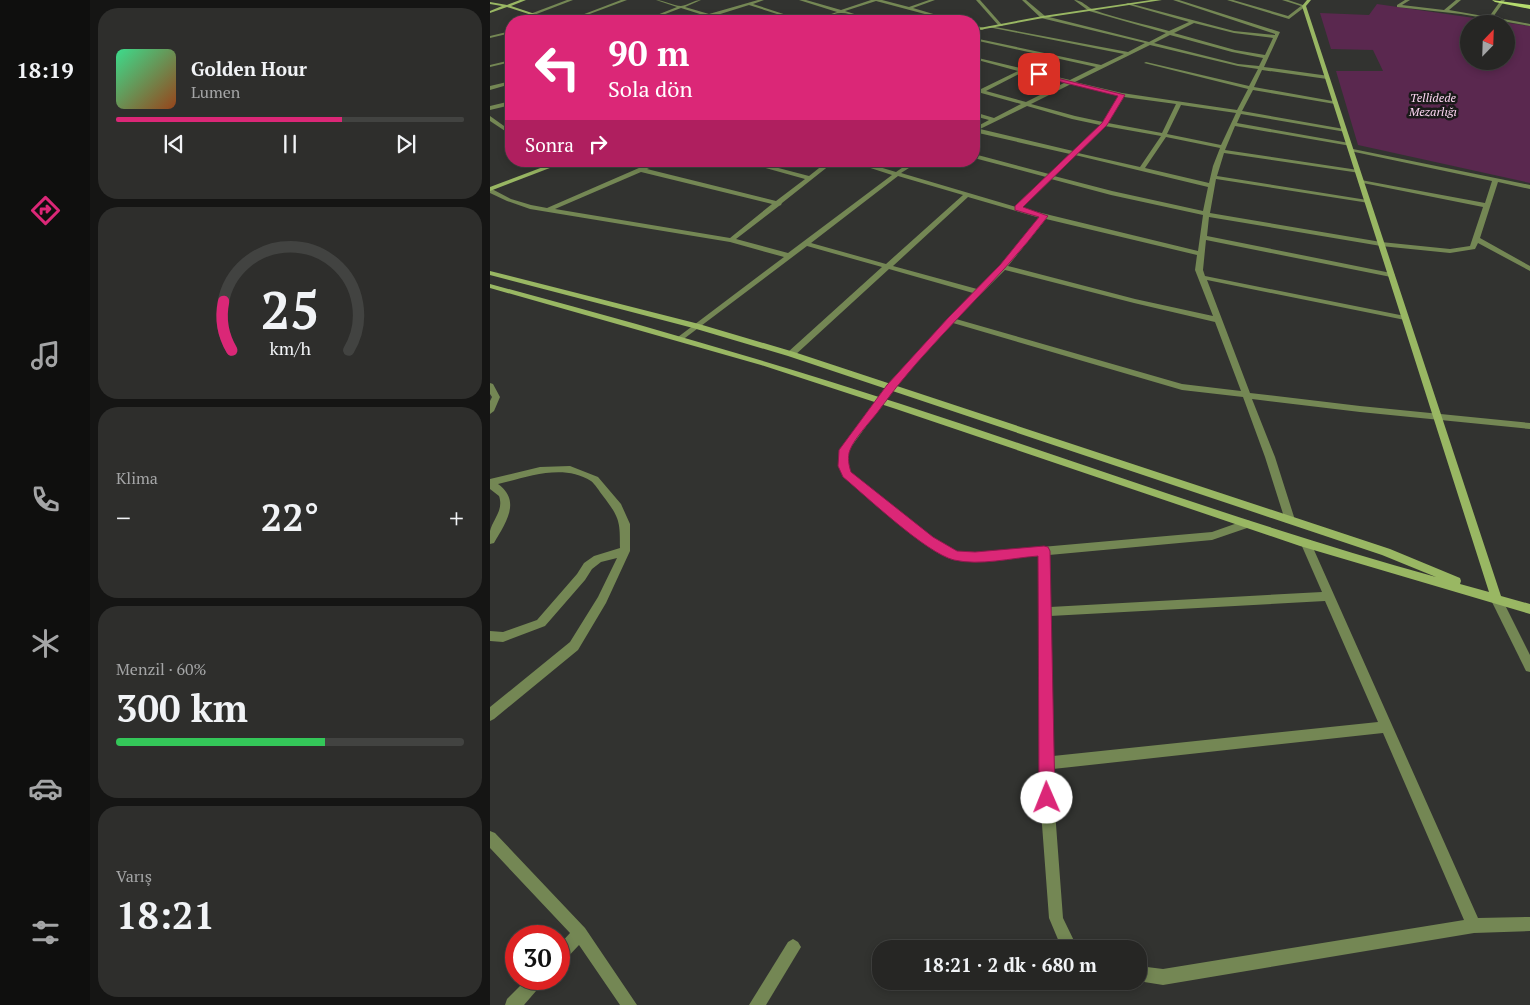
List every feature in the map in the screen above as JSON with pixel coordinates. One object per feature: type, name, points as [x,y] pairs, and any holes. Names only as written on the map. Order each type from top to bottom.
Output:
[{"type":"main road","points":[[490,8],[513,0]]},
{"type":"main road","points":[[490,12],[524,0]]},
{"type":"main road","points":[[982,29],[1043,17],[1160,0]]},
{"type":"main road","points":[[1495,0],[1530,5]]},
{"type":"main road","points":[[1511,0],[1530,5]]},
{"type":"main road","points":[[490,3],[500,4],[535,15]]},
{"type":"main road","points":[[1306,3],[1344,131],[1496,598]]},
{"type":"main road","points":[[490,189],[542,167]]},
{"type":"main road","points":[[490,273],[696,326],[791,354],[1386,552],[1496,598]]},
{"type":"main road","points":[[490,286],[764,363],[1306,544],[1530,609]]},
{"type":"street","points":[[532,14],[571,0]]},
{"type":"street","points":[[584,15],[625,0]]},
{"type":"street","points":[[658,0],[705,15]]},
{"type":"street","points":[[662,15],[699,0]]},
{"type":"street","points":[[711,15],[762,0]]},
{"type":"street","points":[[801,0],[853,15]]},
{"type":"street","points":[[832,15],[876,0],[932,15]]},
{"type":"street","points":[[908,9],[933,0]]},
{"type":"street","points":[[978,0],[1001,25]]},
{"type":"street","points":[[1024,0],[1043,17],[1260,68],[1327,77]]},
{"type":"street","points":[[1076,0],[1091,10],[1234,51],[1265,57]]},
{"type":"street","points":[[1082,5],[1090,0]]},
{"type":"street","points":[[1128,4],[1134,0]]},
{"type":"street","points":[[1175,0],[1277,35]]},
{"type":"street","points":[[1229,0],[1289,18]]},
{"type":"street","points":[[1284,0],[1306,3]]},
{"type":"street","points":[[1408,0],[1398,6],[1471,15]]},
{"type":"street","points":[[1445,11],[1459,0]]},
{"type":"street","points":[[1492,15],[1503,1]]},
{"type":"street","points":[[1290,520],[1270,457],[1198,270],[1206,214],[1214,177],[1223,149],[1277,35],[1289,18],[1306,3]]},
{"type":"street","points":[[749,4],[784,15]]},
{"type":"street","points":[[1128,4],[1234,32],[1277,35]]},
{"type":"street","points":[[980,127],[1194,21]]},
{"type":"street","points":[[1515,22],[1530,25]]},
{"type":"street","points":[[990,27],[1128,53]]},
{"type":"street","points":[[490,37],[505,33]]},
{"type":"street","points":[[980,40],[1101,66]]},
{"type":"street","points":[[980,59],[1122,95],[1239,112],[1344,131]]},
{"type":"street","points":[[490,66],[505,62]]},
{"type":"street","points":[[1146,63],[1251,88],[1335,102]]},
{"type":"street","points":[[982,91],[1024,70]]},
{"type":"street","points":[[490,88],[505,84]]},
{"type":"street","points":[[982,91],[1074,118],[1164,135],[1223,149],[1358,172]]},
{"type":"street","points":[[1018,208],[1104,124],[1122,95]]},
{"type":"street","points":[[1142,168],[1164,135],[1179,103]]},
{"type":"street","points":[[490,108],[505,104]]},
{"type":"street","points":[[980,116],[994,120]]},
{"type":"street","points":[[490,118],[505,129]]},
{"type":"street","points":[[1234,124],[1350,147],[1530,187]]},
{"type":"street","points":[[980,131],[1212,186]]},
{"type":"street","points":[[980,158],[1111,193],[1206,214],[1381,244],[1450,251],[1473,248],[1496,180]]},
{"type":"street","points":[[547,210],[648,167]]},
{"type":"street","points":[[767,167],[810,178]]},
{"type":"street","points":[[732,240],[824,167]]},
{"type":"street","points":[[875,167],[1044,216],[1200,254]]},
{"type":"street","points":[[680,339],[908,167]]},
{"type":"street","points":[[642,170],[778,204]]},
{"type":"street","points":[[1214,177],[1367,202]]},
{"type":"street","points":[[1361,182],[1488,206]]},
{"type":"street","points":[[490,189],[523,205],[732,240],[790,256]]},
{"type":"street","points":[[791,354],[968,194]]},
{"type":"street","points":[[1044,216],[1003,267],[951,320],[890,387],[844,450],[843,466],[847,475],[928,540],[954,555],[975,557],[1212,536],[1246,524]]},
{"type":"street","points":[[1202,237],[1391,274]]},
{"type":"street","points":[[1476,239],[1530,269]]},
{"type":"street","points":[[807,244],[978,292]]},
{"type":"street","points":[[1003,267],[1134,301],[1218,320]]},
{"type":"street","points":[[1201,277],[1405,318]]},
{"type":"street","points":[[951,320],[1182,387],[1530,426]]},
{"type":"street","points":[[490,386],[496,397],[490,411]]},
{"type":"street","points":[[490,483],[540,470],[570,469],[595,479],[617,506],[625,524],[625,551],[602,600],[574,646],[490,715]]},
{"type":"street","points":[[490,483],[503,494],[506,502],[500,521],[490,540]]},
{"type":"street","points":[[1306,544],[1474,926]]},
{"type":"street","points":[[490,636],[503,637],[541,623],[581,578],[588,566],[598,559],[625,551]]},
{"type":"street","points":[[1044,551],[1047,798],[1056,918],[1065,940]]},
{"type":"street","points":[[1045,612],[1329,596]]},
{"type":"street","points":[[1496,598],[1530,667]]},
{"type":"street","points":[[1047,763],[1387,727]]},
{"type":"street","points":[[490,838],[580,933],[629,1005]]},
{"type":"street","points":[[1147,975],[1163,977],[1474,926],[1530,924]]},
{"type":"street","points":[[570,944],[580,933]]},
{"type":"street","points":[[757,1005],[793,947]]},
{"type":"street","points":[[513,1005],[527,990]]},
{"type":"green space","name":"Tellidede Mezarlığı","points":[[1377,4],[1460,16],[1460,70],[1515,70],[1515,24],[1530,26],[1530,183],[1358,145],[1336,71],[1383,71],[1373,50],[1331,49],[1320,13],[1369,15]]},
{"type":"route","points":[[1039,74],[1122,95],[1104,124],[1018,208],[1044,216],[1003,267],[951,320],[890,387],[844,450],[843,466],[847,475],[901,519],[928,540],[954,555],[975,557],[1044,551],[1047,798]]}]
